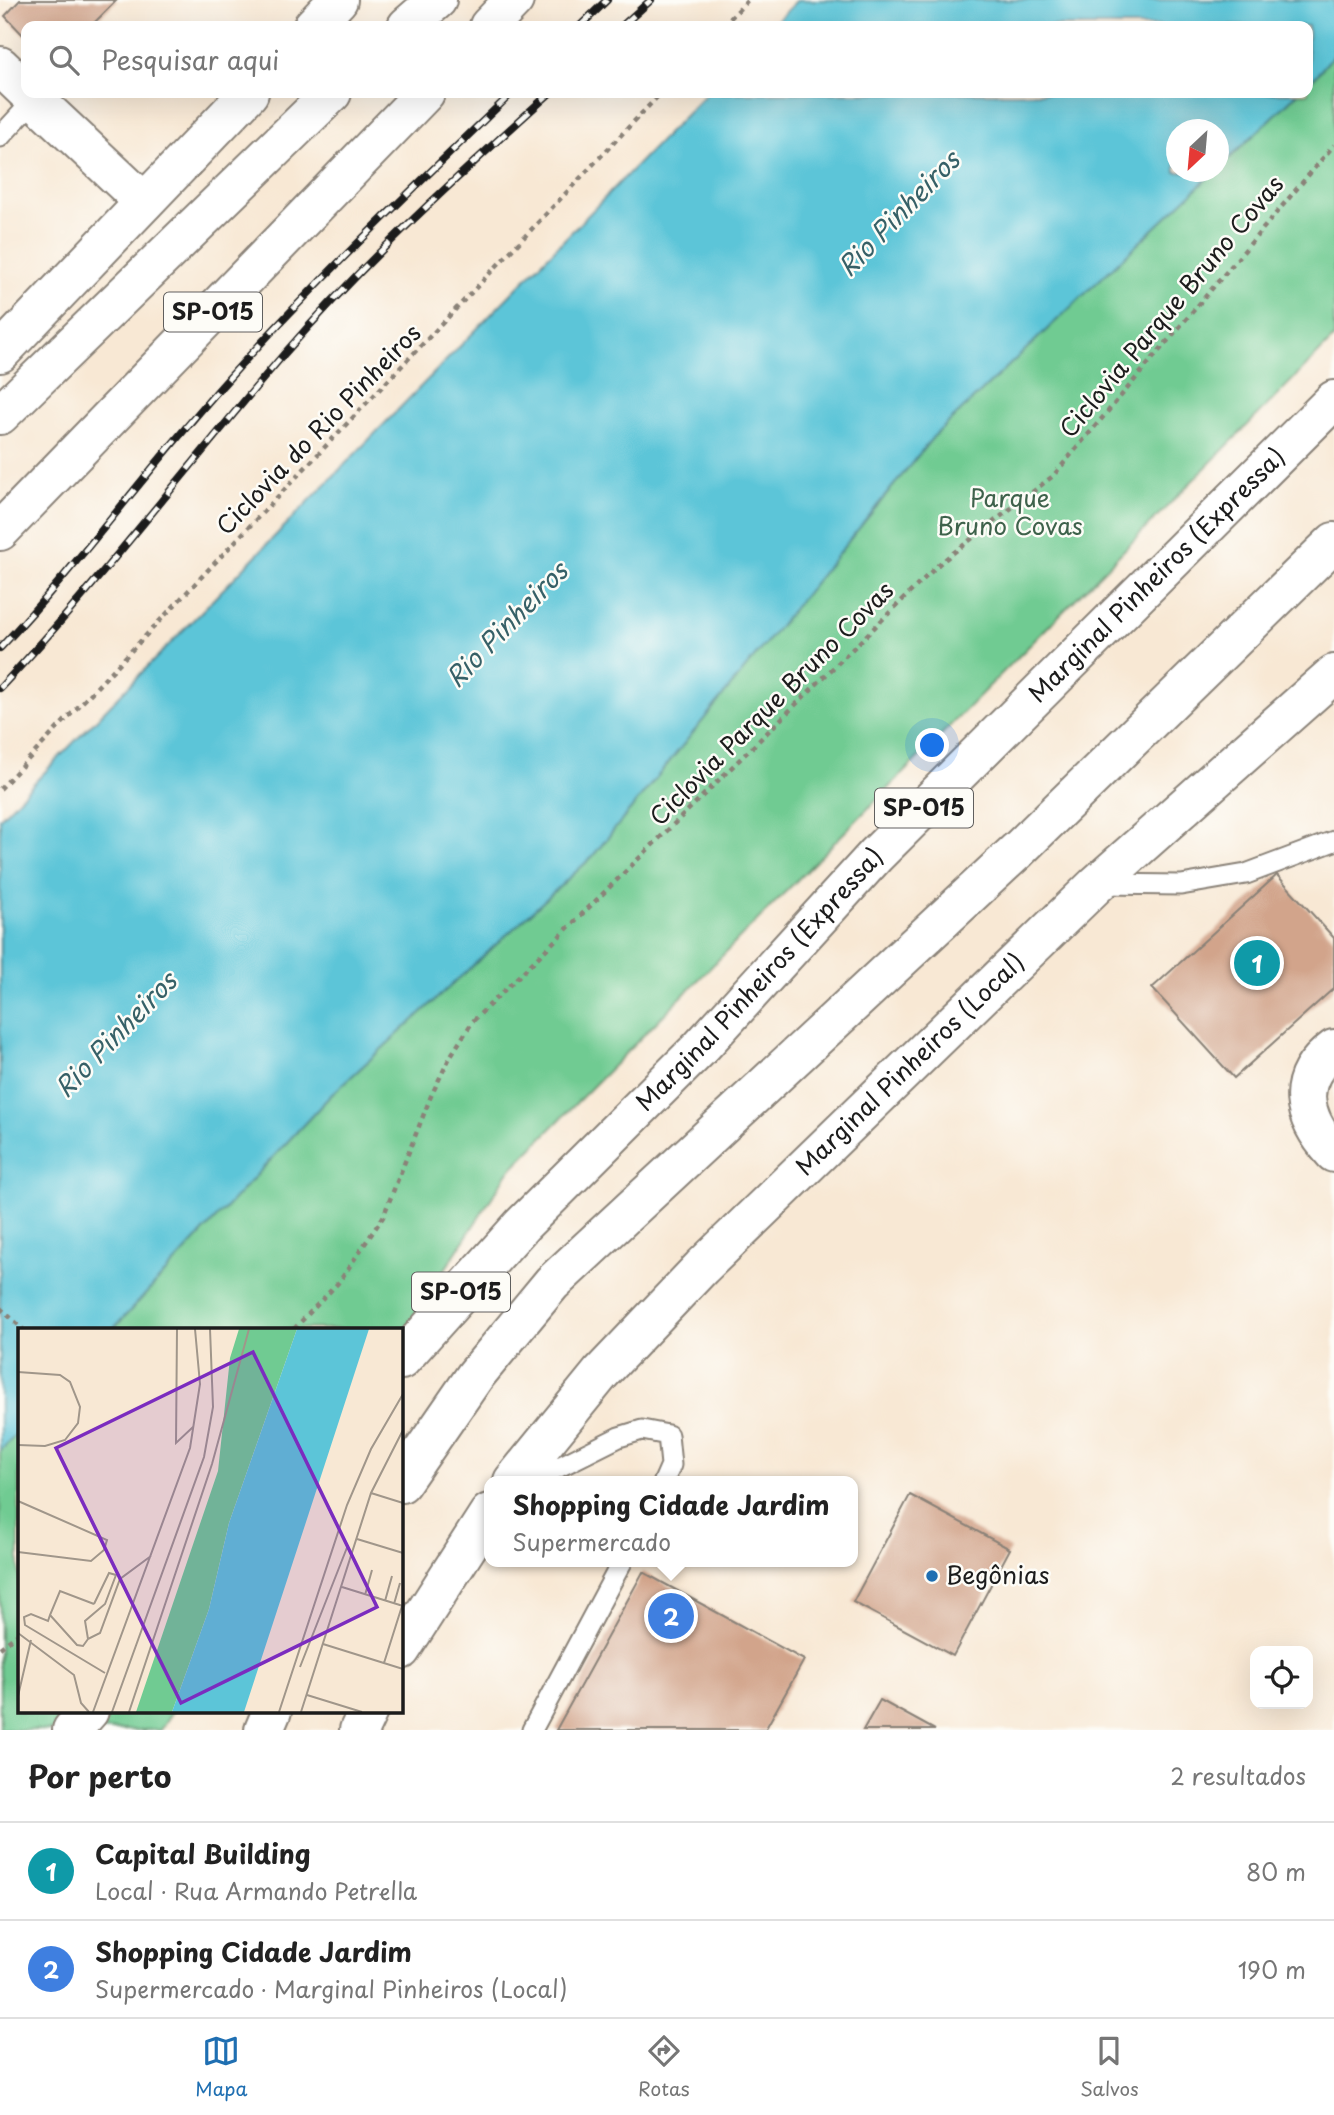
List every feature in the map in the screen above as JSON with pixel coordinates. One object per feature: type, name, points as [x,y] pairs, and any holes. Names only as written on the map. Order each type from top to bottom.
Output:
[{"type":"main road","points":[[318,21],[338,0]]},
{"type":"main road","points":[[413,21],[437,0]]},
{"type":"main road","points":[[494,21],[514,0]]},
{"type":"main road","points":[[0,66],[21,86]]},
{"type":"main road","points":[[34,98],[144,202]]},
{"type":"main road","points":[[0,353],[244,98]]},
{"type":"main road","points":[[0,415],[326,98]]},
{"type":"main road","name":"SP-015","points":[[0,531],[420,98]]},
{"type":"main road","name":"Marginal Pinheiros (Expressa)","points":[[402,1359],[522,1224],[700,1048],[876,855],[1334,400]]},
{"type":"main road","points":[[402,1482],[475,1376],[552,1283],[1018,850],[1334,541]]},
{"type":"main road","name":"Marginal Pinheiros (Local)","points":[[517,1476],[601,1373],[702,1267],[1097,884],[1334,674]]},
{"type":"main road","points":[[1334,1048],[1318,1060],[1305,1088],[1309,1111],[1319,1137],[1334,1153]]},
{"type":"main road","points":[[402,1648],[484,1521]]},
{"type":"main road","points":[[72,1730],[87,1713]]},
{"type":"main road","points":[[264,1730],[271,1713]]},
{"type":"main road","points":[[359,1730],[367,1713]]},
{"type":"lane","points":[[0,137],[27,98]]},
{"type":"lane","points":[[1097,884],[1181,885],[1246,874],[1334,841]]},
{"type":"lane","points":[[540,1476],[566,1461],[642,1430],[668,1435],[671,1465],[666,1476]]},
{"type":"lane","points":[[531,1730],[619,1567]]},
{"type":"path","points":[[728,21],[748,0]]},
{"type":"path","name":"Ciclovia do Rio Pinheiros","points":[[0,789],[656,98]]},
{"type":"path","name":"Ciclovia Parque Bruno Covas","points":[[295,1328],[339,1282],[383,1217],[431,1096],[450,1056],[473,1021],[939,564],[1053,476],[1334,145]]},
{"type":"path","points":[[0,1308],[22,1328]]},
{"type":"path","points":[[0,1648],[18,1634]]},
{"type":"green space","name":"Parque Bruno Covas","points":[[1334,55],[1334,338],[509,1171],[402,1335],[402,1328],[114,1328],[330,1096],[592,857],[933,437],[1203,182],[1229,182],[1229,159],[1293,98],[1313,98],[1313,78]]},
{"type":"green space","points":[[18,1432],[18,1713],[172,1713],[161,1730],[0,1730],[0,1451]]},
{"type":"water","points":[[797,0],[1334,0],[1334,55],[1313,78],[1313,21],[777,21]]},
{"type":"water","name":"Rio Pinheiros","points":[[702,98],[1293,98],[1229,159],[1229,119],[1166,119],[1166,182],[1203,182],[933,437],[592,857],[330,1096],[114,1328],[18,1328],[18,1432],[0,1451],[0,818]]},
{"type":"building","points":[[20,0],[117,0],[96,21],[21,21],[21,33],[5,16]]},
{"type":"building","points":[[1277,875],[1334,938],[1334,988],[1234,1078],[1152,988]]},
{"type":"building","name":"Begônias","points":[[910,1495],[1010,1549],[953,1656],[853,1602]]},
{"type":"building","points":[[643,1572],[804,1660],[765,1730],[556,1730]]},
{"type":"building","points":[[880,1700],[935,1730],[863,1730]]},
{"type":"railway","points":[[585,21],[607,0]]},
{"type":"railway","points":[[628,21],[651,0]]},
{"type":"railway","points":[[0,648],[201,409],[265,339],[369,232],[507,98]]},
{"type":"railway","points":[[0,688],[74,606],[316,318],[414,219],[544,98]]},
{"type":"place","name":"Capital Building","points":[[1257,963]]},
{"type":"place","name":"Begônias","points":[[932,1576]]},
{"type":"place","name":"Shopping Cidade Jardim","points":[[671,1616]]}]
